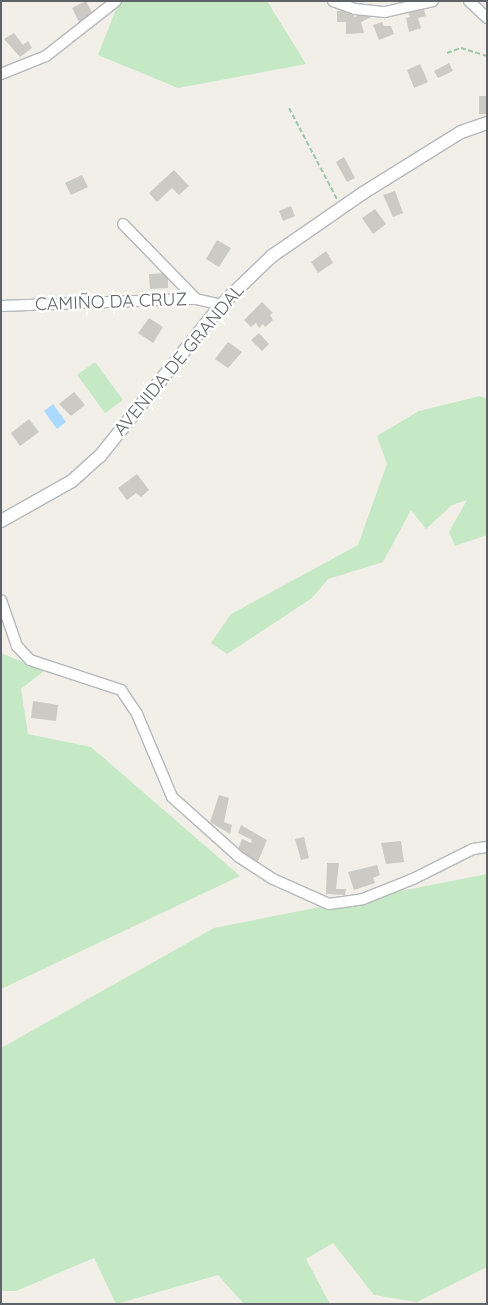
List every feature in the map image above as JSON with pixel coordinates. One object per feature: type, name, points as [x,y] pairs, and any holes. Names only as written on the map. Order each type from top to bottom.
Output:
[{"type":"street","points":[[1,74],[46,56],[116,1]]},
{"type":"street","points":[[333,1],[355,9],[385,12],[433,1]]},
{"type":"street","points":[[469,1],[487,18]]},
{"type":"street","name":"AVENIDA DE GRANDAL","points":[[1,521],[72,481],[100,456],[221,305],[272,256],[342,208],[461,132],[487,123]]},
{"type":"street","points":[[124,224],[196,299]]},
{"type":"street","name":"CAMIÑO DA CRUZ","points":[[1,306],[196,299],[221,305]]},
{"type":"street","points":[[1,600],[17,646],[30,660],[121,690],[137,714],[172,797],[239,857],[273,880],[329,904],[363,899],[413,879],[473,849],[487,847]]},
{"type":"path","points":[[447,53],[461,48],[487,56]]},
{"type":"path","points":[[289,108],[342,208]]},
{"type":"green space","points":[[116,1],[267,1],[306,64],[178,88],[98,55],[118,4]]},
{"type":"green space","points":[[95,362],[123,400],[105,413],[77,375]]},
{"type":"green space","points":[[480,396],[487,399],[487,535],[455,546],[449,532],[467,500],[452,505],[426,529],[411,510],[383,562],[328,579],[312,598],[227,654],[211,643],[231,614],[358,545],[387,464],[377,436],[419,411]]},
{"type":"green space","points":[[1,653],[44,671],[21,689],[28,734],[91,747],[240,876],[1,989]]},
{"type":"green space","points":[[487,874],[487,1267],[417,1302],[374,1295],[333,1243],[306,1259],[330,1304],[244,1304],[218,1275],[116,1304],[94,1258],[16,1291],[1,1291],[1,1048],[214,928]]},
{"type":"water","points":[[53,404],[66,422],[57,429],[44,411]]},
{"type":"building","points":[[86,1],[94,16],[80,24],[72,8]]},
{"type":"building","points":[[423,8],[426,16],[418,18],[421,28],[409,32],[406,18],[410,17],[408,12]]},
{"type":"building","points":[[354,10],[354,17],[362,15],[361,12],[379,13],[361,22],[364,33],[346,34],[346,22],[337,22],[337,11]]},
{"type":"building","points":[[382,22],[384,26],[391,26],[394,34],[379,40],[373,25]]},
{"type":"building","points":[[14,33],[23,45],[28,41],[32,48],[20,57],[4,39]]},
{"type":"building","points":[[449,63],[453,71],[438,78],[434,71]]},
{"type":"building","points":[[420,64],[428,82],[414,88],[407,70]]},
{"type":"building","points":[[479,96],[487,96],[487,114],[479,114]]},
{"type":"building","points":[[344,157],[355,178],[347,182],[336,162]]},
{"type":"building","points":[[174,170],[189,186],[179,195],[172,188],[157,202],[149,193]]},
{"type":"building","points":[[82,175],[88,187],[71,195],[65,183]]},
{"type":"building","points":[[395,191],[403,213],[393,217],[383,195]]},
{"type":"building","points":[[291,206],[295,216],[283,221],[279,211]]},
{"type":"building","points":[[375,209],[386,224],[373,234],[362,218]]},
{"type":"building","points":[[217,240],[231,248],[219,267],[206,259]]},
{"type":"building","points":[[326,251],[333,263],[318,273],[311,262]]},
{"type":"building","points":[[168,273],[168,288],[150,289],[149,274]]},
{"type":"building","points":[[262,302],[273,313],[270,315],[273,320],[265,327],[263,324],[259,328],[256,323],[251,327],[244,320]]},
{"type":"building","points":[[149,318],[163,327],[153,343],[138,333]]},
{"type":"building","points":[[259,333],[269,344],[262,351],[251,340]]},
{"type":"building","points":[[228,342],[242,352],[228,368],[215,359]]},
{"type":"building","points":[[74,392],[85,405],[71,416],[59,404]]},
{"type":"building","points":[[29,419],[39,432],[20,446],[11,433]]},
{"type":"building","points":[[137,474],[149,490],[141,497],[136,493],[127,500],[118,488]]},
{"type":"building","points":[[33,701],[58,705],[56,721],[31,718]]},
{"type":"building","points":[[219,795],[229,798],[224,822],[232,825],[230,834],[210,822]]},
{"type":"building","points":[[241,825],[267,840],[257,864],[245,858],[238,849],[242,839],[251,843],[252,840],[238,833]]},
{"type":"building","points":[[304,837],[309,858],[301,860],[295,839]]},
{"type":"building","points":[[401,841],[404,862],[386,864],[381,843]]},
{"type":"building","points":[[327,863],[339,863],[336,889],[346,889],[345,895],[326,894]]},
{"type":"building","points":[[377,865],[380,875],[373,878],[375,883],[354,890],[348,872]]}]
